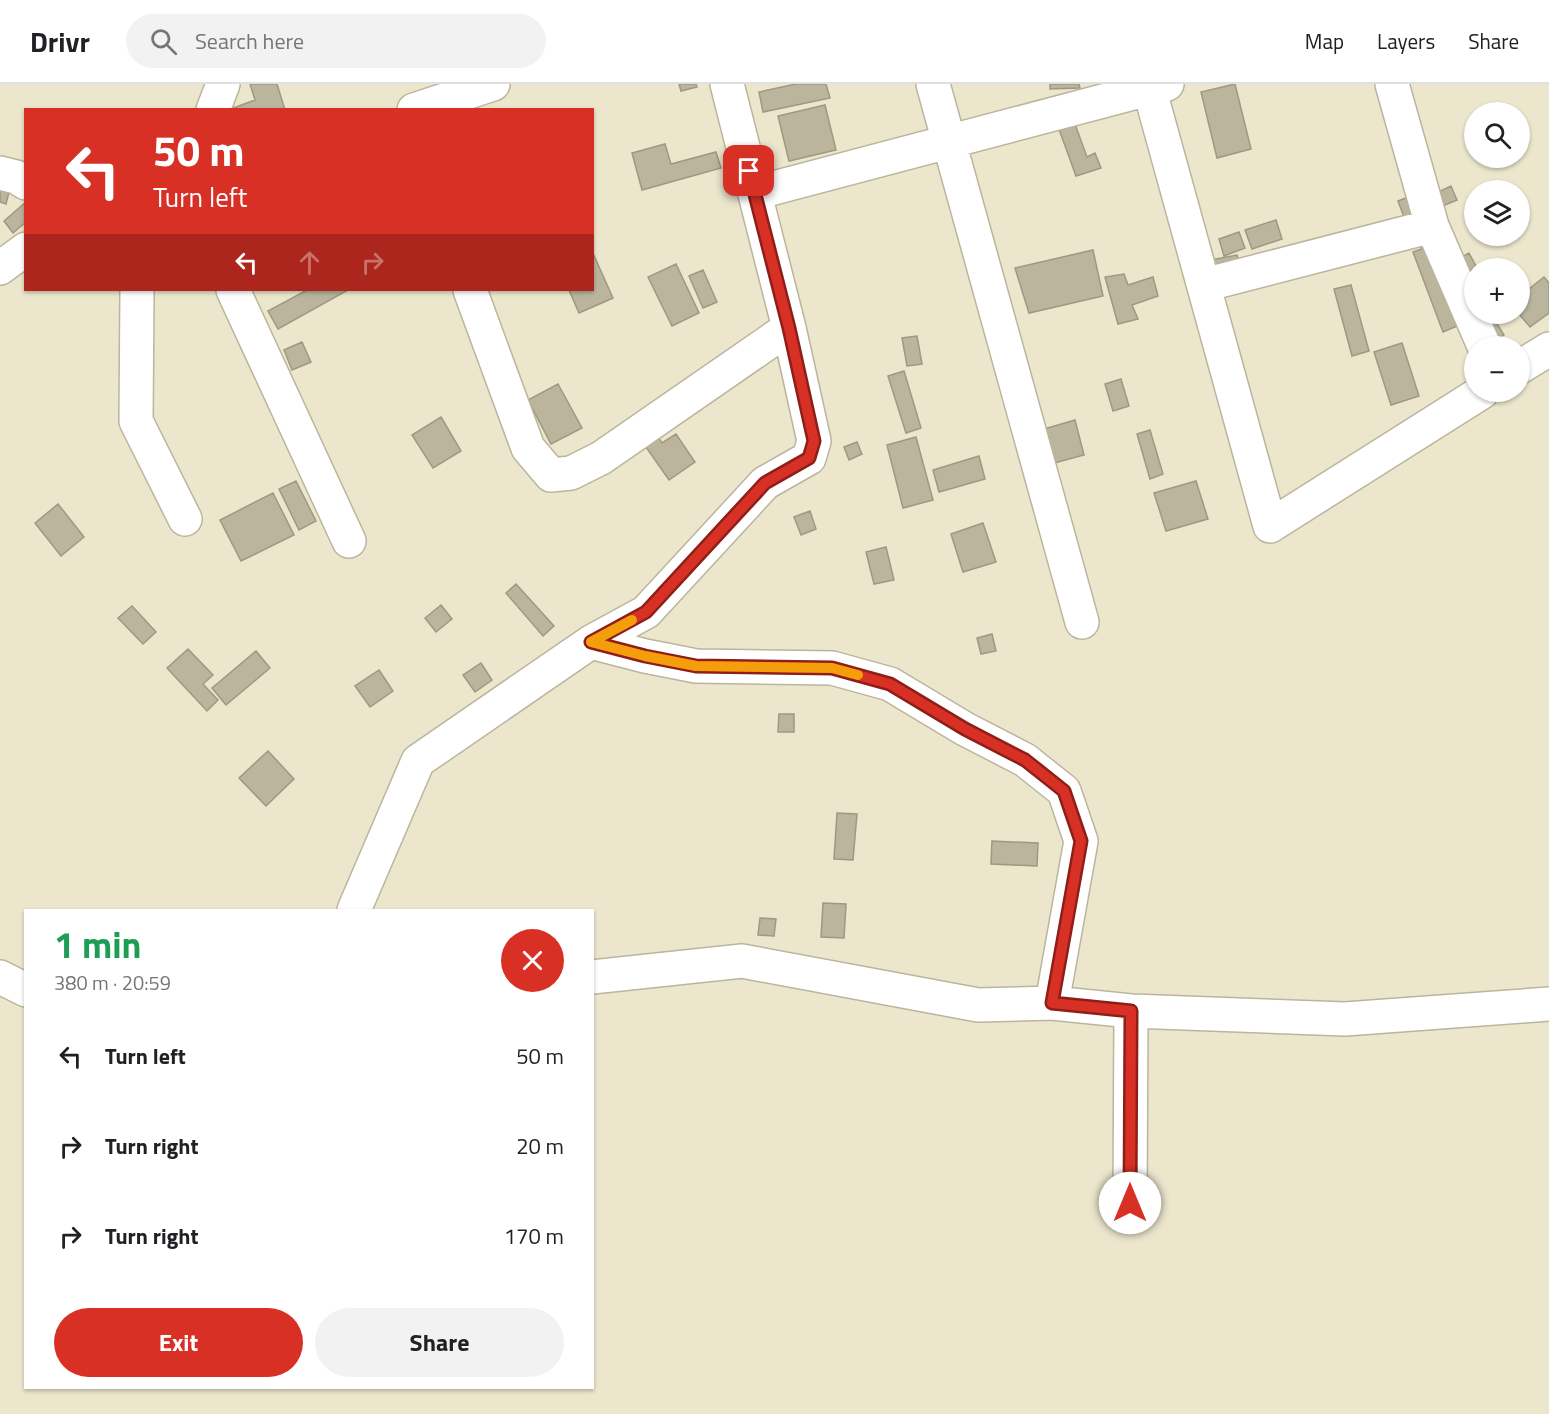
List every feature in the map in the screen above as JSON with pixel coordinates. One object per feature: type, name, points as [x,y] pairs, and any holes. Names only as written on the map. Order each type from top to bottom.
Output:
[{"type":"street","points":[[214,108],[223,84]]},
{"type":"street","points":[[420,108],[493,84]]},
{"type":"street","points":[[354,909],[418,761],[591,642],[646,612],[765,483],[809,458],[814,441],[789,328],[727,84]]},
{"type":"street","points":[[933,84],[1082,622]]},
{"type":"street","points":[[1392,84],[1432,226],[1480,336]]},
{"type":"street","points":[[755,193],[1155,86],[1204,285],[1270,526],[1466,402]]},
{"type":"street","points":[[0,173],[24,182]]},
{"type":"street","points":[[1204,285],[1432,226]]},
{"type":"street","points":[[0,268],[24,250]]},
{"type":"street","points":[[137,291],[136,421],[185,519]]},
{"type":"street","points":[[233,291],[349,541]]},
{"type":"street","points":[[470,291],[528,448],[551,475],[571,473],[601,458],[789,328]]},
{"type":"street","points":[[1530,361],[1549,349]]},
{"type":"street","points":[[591,642],[696,666],[832,668],[890,684],[965,729],[1025,760],[1064,791],[1081,841],[1052,1003]]},
{"type":"street","points":[[594,977],[742,961],[978,1005],[1052,1003],[1131,1011],[1345,1020],[1549,1004]]},
{"type":"street","points":[[0,977],[24,989]]},
{"type":"street","points":[[1130,1203],[1131,1011]]},
{"type":"building","points":[[250,84],[277,84],[284,108],[233,108],[255,100]]},
{"type":"building","points":[[679,84],[696,84],[697,87],[681,91]]},
{"type":"building","points":[[796,84],[826,84],[830,98],[763,112],[759,92]]},
{"type":"building","points":[[1050,84],[1079,84],[1080,88],[1050,89]]},
{"type":"building","points":[[1235,84],[1251,149],[1217,158],[1201,92]]},
{"type":"building","points":[[825,105],[836,150],[789,161],[778,116]]},
{"type":"building","points":[[1072,116],[1087,157],[1095,153],[1101,168],[1076,176],[1056,121]]},
{"type":"building","points":[[665,144],[671,164],[716,152],[721,168],[642,190],[632,153]]},
{"type":"building","points":[[0,184],[10,188],[6,204],[0,202]]},
{"type":"building","points":[[1451,186],[1457,200],[1440,207],[1434,194]]},
{"type":"building","points":[[1411,196],[1417,212],[1404,217],[1398,201]]},
{"type":"building","points":[[24,204],[24,224],[13,233],[4,221]]},
{"type":"building","points":[[1276,220],[1282,239],[1252,249],[1245,230]]},
{"type":"building","points":[[1239,232],[1245,248],[1224,256],[1219,239]]},
{"type":"building","points":[[1427,247],[1457,326],[1443,332],[1413,252]]},
{"type":"building","points":[[1093,250],[1103,296],[1029,313],[1015,268]]},
{"type":"building","points":[[1469,253],[1472,258],[1464,258],[1464,275],[1460,277],[1453,262]]},
{"type":"building","points":[[594,255],[613,298],[579,313],[569,291],[594,291]]},
{"type":"building","points":[[1237,255],[1241,269],[1213,275],[1210,260]]},
{"type":"building","points":[[676,264],[699,313],[672,326],[648,277]]},
{"type":"building","points":[[703,270],[717,302],[703,308],[689,276]]},
{"type":"building","points":[[1124,274],[1128,285],[1153,277],[1158,296],[1132,305],[1138,319],[1118,324],[1105,277]]},
{"type":"building","points":[[1544,277],[1549,283],[1549,313],[1530,327],[1527,324],[1530,324],[1530,288]]},
{"type":"building","points":[[1351,285],[1369,351],[1352,356],[1334,289]]},
{"type":"building","points":[[305,291],[346,291],[278,329],[268,311]]},
{"type":"building","points":[[1481,324],[1497,324],[1504,335],[1502,336],[1487,336]]},
{"type":"building","points":[[917,336],[922,364],[907,366],[902,338]]},
{"type":"building","points":[[302,342],[311,362],[292,370],[284,350]]},
{"type":"building","points":[[1402,343],[1419,396],[1391,405],[1374,352]]},
{"type":"building","points":[[904,371],[921,428],[906,433],[888,376]]},
{"type":"building","points":[[1121,379],[1129,406],[1113,411],[1105,384]]},
{"type":"building","points":[[558,384],[582,428],[551,444],[528,400]]},
{"type":"building","points":[[441,417],[461,451],[433,468],[412,435]]},
{"type":"building","points":[[1075,420],[1084,455],[1054,463],[1044,429]]},
{"type":"building","points":[[1150,430],[1163,474],[1150,479],[1137,434]]},
{"type":"building","points":[[654,431],[662,443],[676,434],[695,462],[669,480],[641,440]]},
{"type":"building","points":[[916,437],[933,500],[903,508],[887,445]]},
{"type":"building","points":[[857,442],[862,454],[849,460],[844,447]]},
{"type":"building","points":[[979,456],[985,479],[939,492],[933,470]]},
{"type":"building","points":[[296,481],[316,521],[299,530],[279,489]]},
{"type":"building","points":[[1196,481],[1208,519],[1166,531],[1154,493]]},
{"type":"building","points":[[273,493],[294,535],[241,561],[220,520]]},
{"type":"building","points":[[58,504],[84,537],[61,556],[35,523]]},
{"type":"building","points":[[810,511],[816,529],[801,535],[794,517]]},
{"type":"building","points":[[983,523],[996,562],[963,572],[951,534]]},
{"type":"building","points":[[886,547],[894,580],[874,584],[866,552]]},
{"type":"building","points":[[516,584],[554,626],[543,636],[506,593]]},
{"type":"building","points":[[441,605],[452,619],[436,632],[425,618]]},
{"type":"building","points":[[132,606],[156,632],[143,644],[118,618]]},
{"type":"building","points":[[992,634],[996,651],[981,654],[977,638]]},
{"type":"building","points":[[188,649],[213,675],[203,684],[218,700],[207,711],[167,668]]},
{"type":"building","points":[[256,651],[270,668],[226,705],[212,688]]},
{"type":"building","points":[[481,663],[492,680],[475,692],[463,675]]},
{"type":"building","points":[[379,670],[393,691],[370,707],[355,686]]},
{"type":"building","points":[[779,714],[794,714],[794,732],[778,732]]},
{"type":"building","points":[[268,751],[294,779],[266,806],[239,778]]},
{"type":"building","points":[[837,813],[857,814],[853,860],[834,859]]},
{"type":"building","points":[[992,841],[1038,843],[1037,866],[991,864]]},
{"type":"building","points":[[823,903],[846,904],[844,938],[821,937]]},
{"type":"building","points":[[760,918],[776,919],[774,936],[758,935]]},
{"type":"slow traffic","points":[[632,620],[591,642],[696,666],[832,668],[858,675]]},
{"type":"route","points":[[749,171],[789,328],[814,441],[809,458],[765,483],[646,612],[591,642],[696,666],[832,668],[890,684],[965,729],[1025,760],[1064,791],[1081,841],[1052,1003],[1131,1011],[1130,1203]]}]
